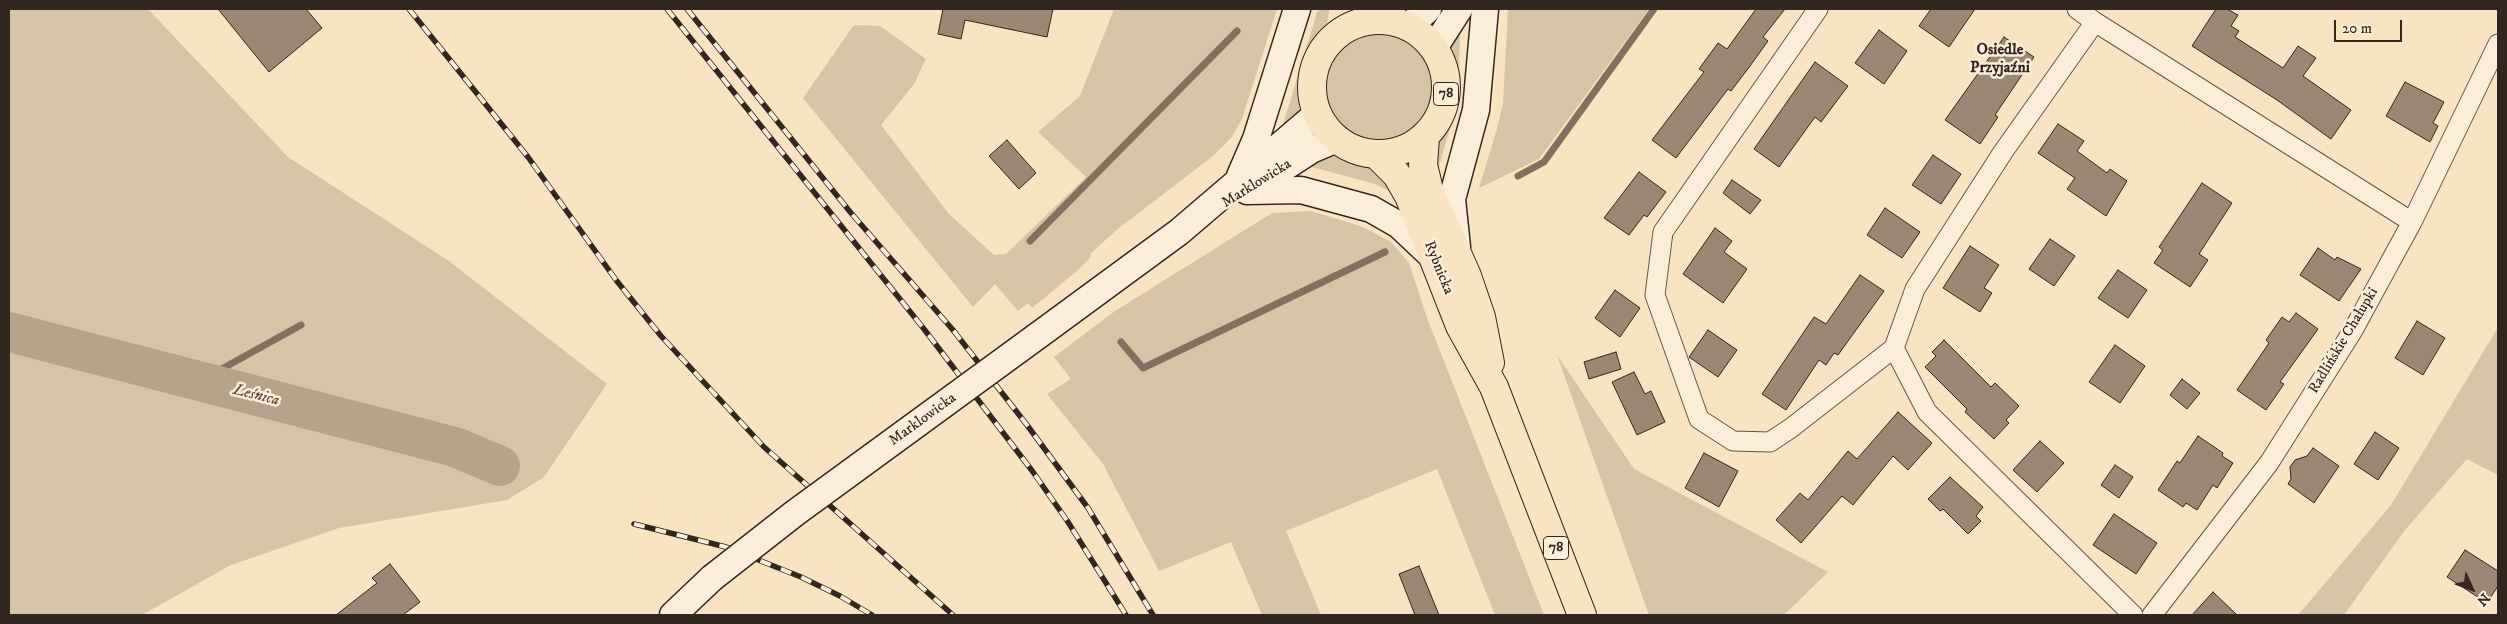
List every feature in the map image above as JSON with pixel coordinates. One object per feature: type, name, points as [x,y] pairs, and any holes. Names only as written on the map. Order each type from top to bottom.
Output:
[{"type":"main road","points":[[1297,9],[1243,185],[1301,190],[1370,209],[1446,254],[1452,199],[1476,110],[1485,9]]},
{"type":"main road","points":[[1408,27],[1428,9]]},
{"type":"main road","points":[[1434,48],[1459,9]]},
{"type":"main road","name":"78","points":[[1368,15],[1408,27],[1423,36],[1434,48],[1443,67],[1446,95],[1438,120],[1425,137],[1415,145],[1398,152],[1376,154],[1356,150],[1337,139],[1316,114],[1312,91],[1314,70],[1340,20],[1368,15]]},
{"type":"main road","name":"Marklowicka","points":[[673,615],[712,578],[759,540],[1243,185],[1316,114]]},
{"type":"main road","name":"Rybnicka","points":[[1425,137],[1423,165],[1446,254],[1460,326],[1494,387],[1582,615]]},
{"type":"main road","name":"Marklowicka","points":[[1243,185],[1311,150],[1337,139]]},
{"type":"main road","name":"Rybnicka","points":[[1376,154],[1397,175],[1446,254]]},
{"type":"street","points":[[1818,9],[1663,232],[1655,295],[1699,419],[1733,441],[1770,442],[1791,428],[1894,348],[1915,289],[2003,152],[2095,22]]},
{"type":"street","points":[[2077,9],[2412,222]]},
{"type":"street","name":"Radlińskie Chałupki","points":[[2152,615],[2269,463],[2352,332],[2412,222],[2498,44]]},
{"type":"street","points":[[1894,348],[1927,412],[2133,615]]},
{"type":"shaded area","points":[[9,9],[148,9],[288,157],[449,261],[607,384],[544,477],[507,500],[339,528],[231,565],[142,615],[9,615]]},
{"type":"shaded area","points":[[1114,9],[1277,9],[1242,119],[1231,138],[1213,156],[1119,228],[1091,253],[1090,258],[1078,270],[1032,308],[1028,303],[1018,311],[995,284],[973,307],[803,98],[854,25],[880,26],[926,59],[914,84],[881,125],[949,214],[994,255],[1006,254],[1086,177],[1038,132],[1080,96]]},
{"type":"shaded area","points":[[1318,9],[1328,9],[1329,11],[1326,30],[1312,50],[1298,116],[1282,128]]},
{"type":"shaded area","points":[[1508,9],[1649,9],[1539,159],[1479,188],[1503,103]]},
{"type":"shaded area","points":[[1460,32],[1458,100],[1436,177],[1433,147],[1446,122],[1454,100],[1455,83],[1450,49],[1451,40]]},
{"type":"shaded area","points":[[1380,33],[1401,37],[1418,49],[1430,66],[1434,87],[1430,108],[1418,125],[1401,137],[1380,141],[1359,137],[1342,125],[1330,108],[1326,87],[1330,66],[1342,49],[1359,37]]},
{"type":"shaded area","points":[[1330,152],[1340,153],[1370,163],[1395,194],[1375,184],[1308,166]]},
{"type":"shaded area","points":[[1311,211],[1363,227],[1391,242],[1409,263],[1427,318],[1544,615],[1495,615],[1437,469],[1286,531],[1321,615],[1262,615],[1231,542],[1159,571],[1103,464],[1047,394],[1071,379],[1054,357],[1115,311],[1272,213]]},
{"type":"shaded area","points":[[2497,329],[2498,475],[2467,459],[2405,530],[2344,615],[2298,615],[2391,505]]},
{"type":"shaded area","points":[[1557,355],[1634,469],[1828,572],[1784,615],[1649,615]]},
{"type":"building","points":[[218,9],[306,9],[322,28],[269,72]]},
{"type":"building","points":[[943,9],[1053,9],[1047,37],[965,20],[961,39],[938,34]]},
{"type":"building","points":[[1756,9],[1785,9],[1763,37],[1768,41],[1750,66],[1731,91],[1728,89],[1676,158],[1652,140],[1704,72],[1699,69],[1718,43],[1727,49]]},
{"type":"building","points":[[1931,9],[1975,9],[1949,47],[1919,26]]},
{"type":"building","points":[[2216,9],[2227,9],[2238,15],[2231,26],[2239,31],[2235,37],[2283,68],[2298,46],[2316,58],[2303,76],[2351,110],[2331,139],[2277,100],[2192,46]]},
{"type":"building","points":[[1879,30],[1907,51],[1884,84],[1855,63]]},
{"type":"building","points":[[2004,37],[2034,57],[1995,115],[1998,117],[1980,144],[1945,120]]},
{"type":"building","points":[[1815,62],[1848,86],[1821,122],[1815,117],[1779,167],[1754,149]]},
{"type":"building","points":[[2405,82],[2444,102],[2433,123],[2438,126],[2430,142],[2386,116]]},
{"type":"building","points":[[2058,124],[2084,141],[2077,151],[2107,173],[2110,169],[2127,181],[2106,216],[2067,189],[2075,178],[2038,153]]},
{"type":"building","points":[[1007,140],[1036,173],[1019,189],[989,156]]},
{"type":"building","points":[[1933,155],[1961,174],[1941,204],[1912,185]]},
{"type":"building","points":[[1639,172],[1666,192],[1647,217],[1644,215],[1629,235],[1604,218]]},
{"type":"building","points":[[1732,180],[1761,200],[1750,214],[1723,193]]},
{"type":"building","points":[[2202,183],[2232,203],[2199,254],[2208,260],[2190,287],[2154,263],[2163,250],[2159,247]]},
{"type":"building","points":[[1885,208],[1920,232],[1902,258],[1867,235]]},
{"type":"building","points":[[1715,228],[1732,241],[1724,252],[1747,269],[1723,303],[1683,274]]},
{"type":"building","points":[[2050,239],[2075,256],[2054,286],[2029,269]]},
{"type":"building","points":[[1970,246],[1999,265],[1984,288],[1992,293],[1980,312],[1943,288]]},
{"type":"building","points":[[2318,248],[2335,260],[2337,257],[2361,269],[2339,301],[2300,275]]},
{"type":"building","points":[[2118,270],[2147,290],[2128,318],[2098,298]]},
{"type":"building","points":[[1860,275],[1884,291],[1838,355],[1834,353],[1826,365],[1819,360],[1786,410],[1762,394],[1814,317],[1826,324]]},
{"type":"building","points":[[1615,290],[1640,308],[1620,337],[1595,318]]},
{"type":"building","points":[[2296,313],[2318,329],[2280,382],[2284,384],[2266,410],[2237,390],[2269,343],[2266,340],[2282,317],[2289,322]]},
{"type":"building","points":[[2417,321],[2445,338],[2423,375],[2395,358]]},
{"type":"building","points":[[1708,330],[1737,350],[1718,377],[1689,357]]},
{"type":"building","points":[[1944,340],[1991,387],[1995,383],[2019,406],[2006,420],[2009,423],[1994,439],[1965,412],[1967,409],[1925,367],[1936,356],[1932,352]]},
{"type":"building","points":[[2115,345],[2145,366],[2120,403],[2089,382]]},
{"type":"building","points":[[1616,352],[1621,369],[1589,379],[1584,362]]},
{"type":"building","points":[[1634,372],[1645,394],[1651,391],[1665,422],[1637,435],[1612,382]]},
{"type":"building","points":[[2182,379],[2200,393],[2187,409],[2170,395]]},
{"type":"building","points":[[1898,412],[1932,443],[1908,470],[1893,456],[1853,505],[1842,496],[1801,543],[1776,520],[1800,493],[1808,500],[1848,451],[1857,459]]},
{"type":"building","points":[[2375,432],[2399,448],[2378,480],[2354,464]]},
{"type":"building","points":[[2198,436],[2223,453],[2222,456],[2233,463],[2217,488],[2213,485],[2197,510],[2186,503],[2183,507],[2158,490],[2177,461],[2180,463]]},
{"type":"building","points":[[2040,441],[2064,463],[2037,492],[2013,470]]},
{"type":"building","points":[[2313,448],[2339,466],[2314,503],[2288,484],[2291,479],[2290,467],[2295,460],[2307,456]]},
{"type":"building","points":[[1704,453],[1738,471],[1719,507],[1685,488]]},
{"type":"building","points":[[2115,465],[2133,477],[2119,498],[2101,485]]},
{"type":"building","points":[[1950,477],[1983,507],[1976,516],[1981,521],[1968,534],[1943,509],[1940,511],[1928,499]]},
{"type":"building","points":[[2114,514],[2157,543],[2136,574],[2093,545]]},
{"type":"building","points":[[2465,550],[2498,571],[2498,586],[2487,603],[2447,577]]},
{"type":"building","points":[[390,564],[420,602],[403,615],[336,615],[377,583],[372,578]]},
{"type":"building","points":[[1419,566],[1439,615],[1415,615],[1399,574]]},
{"type":"building","points":[[2213,592],[2237,615],[2192,615]]},
{"type":"waterway","points":[[1518,176],[1544,162],[1654,9]]},
{"type":"waterway","points":[[1030,241],[1237,31]]},
{"type":"waterway","points":[[1121,342],[1143,368],[1385,252]]},
{"type":"waterway","points":[[200,381],[301,325]]},
{"type":"waterway","name":"Leśnica","points":[[9,332],[455,447],[500,466]]},
{"type":"railway","points":[[409,9],[528,157],[616,280],[661,336],[764,447],[953,615]]},
{"type":"railway","points":[[667,9],[924,329],[1033,472],[1068,522],[1126,615]]},
{"type":"railway","points":[[687,9],[851,213],[953,330],[1027,425],[1088,508],[1153,615]]},
{"type":"railway","points":[[634,524],[726,547],[801,577],[840,596],[872,615]]},
{"type":"district","name":"Osiedle Przyjaźni","points":[[2000,60]]}]
